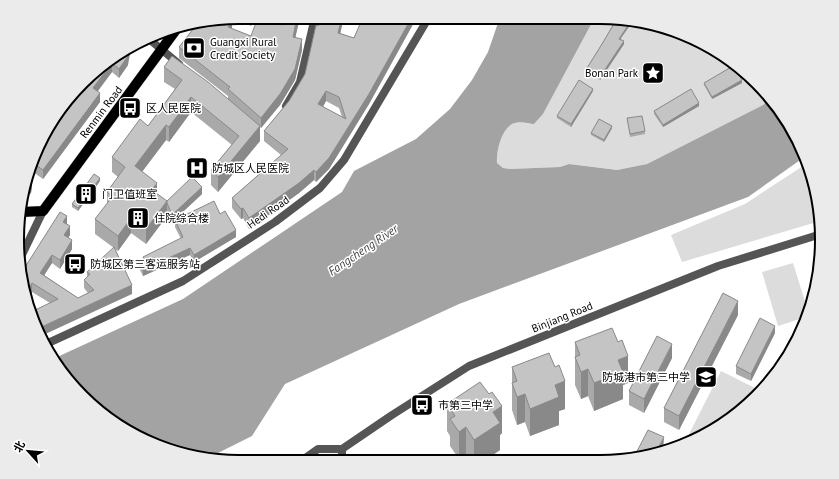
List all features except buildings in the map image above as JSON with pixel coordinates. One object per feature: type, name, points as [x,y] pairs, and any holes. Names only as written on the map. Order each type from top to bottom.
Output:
[{"type":"main road","name":"Renmin Road","points":[[43,211],[173,34]]},
{"type":"main road","points":[[26,212],[43,211]]},
{"type":"street","points":[[281,114],[300,82],[313,24]]},
{"type":"street","name":"Hedi Road","points":[[50,342],[183,281],[275,222],[320,188],[344,160],[425,24]]},
{"type":"street","points":[[153,42],[186,70]]},
{"type":"street","name":"Renmin Road","points":[[24,251],[43,211]]},
{"type":"street","name":"Binjiang Road","points":[[342,449],[392,415],[470,366],[718,266],[815,236]]},
{"type":"street","points":[[310,455],[318,449],[342,449],[342,455]]},
{"type":"shaded area","name":"Bonan Park","points":[[591,24],[614,24],[642,28],[682,40],[719,60],[742,77],[766,102],[647,164],[617,170],[569,164],[560,167],[510,169],[503,168],[497,163],[499,146],[503,134],[510,125],[517,122],[534,124],[543,114]]},
{"type":"shaded area","points":[[803,166],[811,197],[815,223],[682,262],[671,235],[745,204]]},
{"type":"shaded area","points":[[793,263],[806,303],[800,319],[778,326],[762,272]]},
{"type":"shaded area","points":[[721,371],[756,388],[742,402],[719,419],[688,436]]},
{"type":"water","name":"Fangcheng River","points":[[498,24],[591,24],[543,114],[534,124],[517,122],[510,125],[503,134],[499,146],[497,163],[503,168],[560,167],[569,164],[617,170],[647,164],[766,102],[779,120],[800,160],[748,197],[459,304],[285,384],[252,436],[216,454],[197,451],[170,444],[144,433],[120,419],[97,402],[77,382],[58,356],[183,299],[342,192],[354,171],[416,139],[450,109],[472,80],[488,52]]},
{"type":"place","name":"Guangxi Rural Credit Society","points":[[194,48]]},
{"type":"place","name":"Bonan Park","points":[[653,73]]},
{"type":"place","name":"区人民医院","points":[[130,108]]},
{"type":"place","name":"防城区人民医院","points":[[197,168]]},
{"type":"place","name":"门卫值班室","points":[[86,194]]},
{"type":"place","name":"住院综合楼","points":[[138,218]]},
{"type":"place","name":"防城区第三客运服务站","points":[[75,264]]},
{"type":"place","name":"防城港市第三中学","points":[[706,377]]},
{"type":"place","name":"巿第三中学","points":[[422,405]]}]
